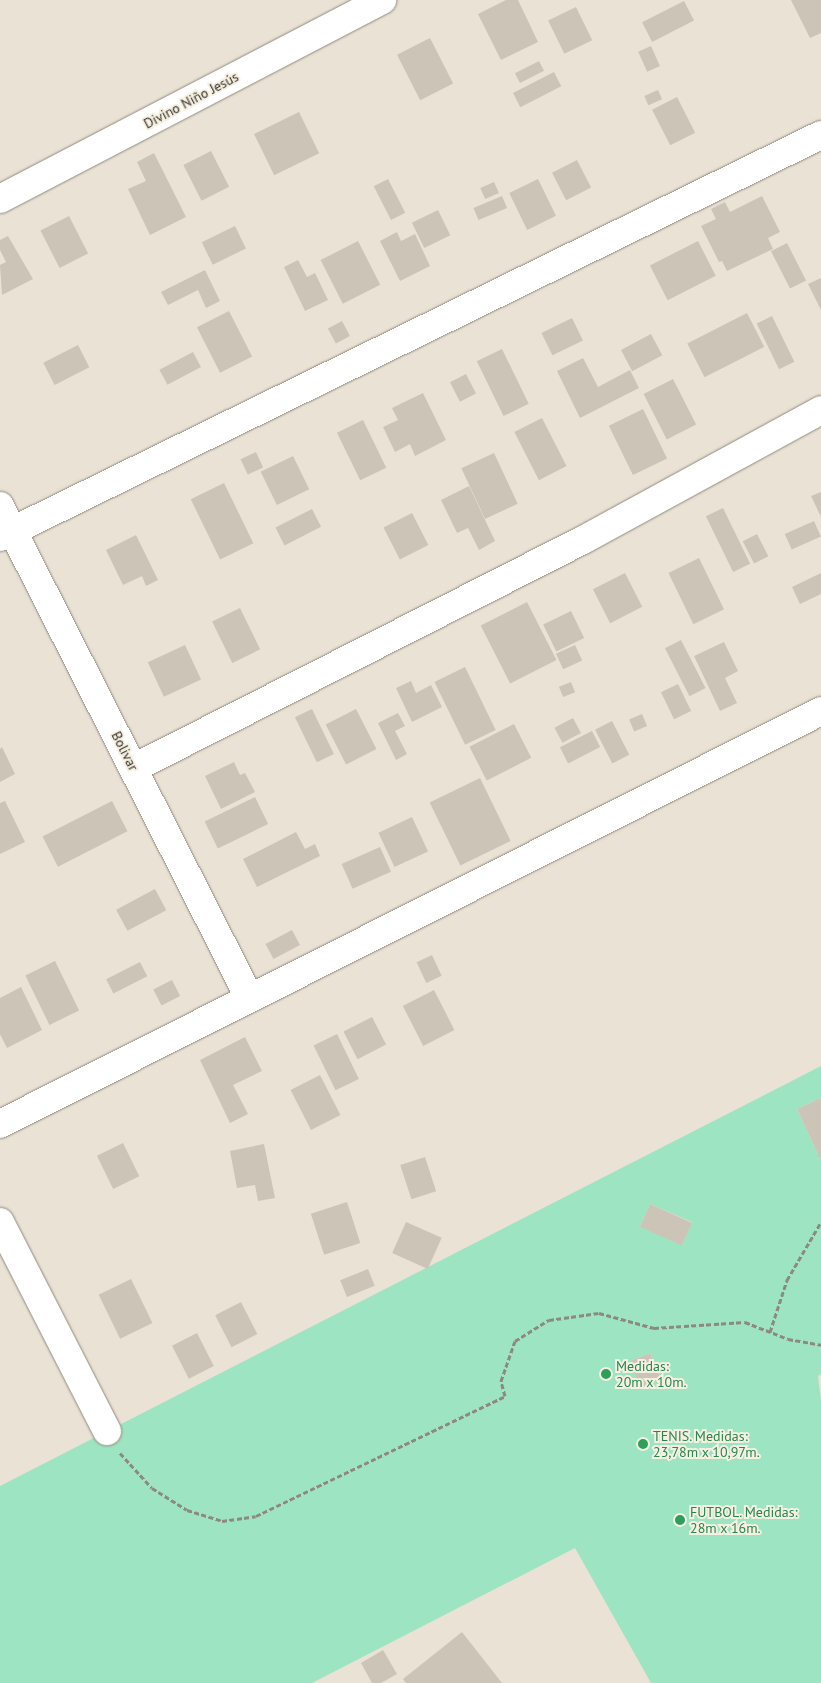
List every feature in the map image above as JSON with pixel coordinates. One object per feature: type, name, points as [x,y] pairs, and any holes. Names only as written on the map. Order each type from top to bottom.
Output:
[{"type":"street","name":"Divino Niño Jesús","points":[[0,200],[382,0]]},
{"type":"street","points":[[6,534],[821,135]]},
{"type":"street","points":[[134,768],[583,540],[821,410]]},
{"type":"street","name":"Bolivar","points":[[0,506],[6,534],[134,768],[249,997]]},
{"type":"street","points":[[0,1124],[249,997],[821,711]]},
{"type":"street","points":[[0,1222],[107,1431]]},
{"type":"path","points":[[770,1332],[787,1280],[821,1222]]},
{"type":"path","points":[[107,1431],[123,1458],[152,1488],[187,1510],[222,1521],[231,1520],[256,1516],[505,1396],[501,1380],[515,1341],[550,1320],[599,1313],[654,1328],[745,1322],[788,1340],[821,1345]]},
{"type":"green space","points":[[821,1066],[821,1098],[797,1109],[821,1161],[821,1373],[818,1377],[821,1400],[821,1683],[651,1683],[575,1548],[312,1683],[0,1683],[0,1486]],"holes":[[[650,1204],[692,1222],[682,1245],[640,1226]],[[650,1353],[661,1380],[640,1388],[630,1361]]]},
{"type":"building","points":[[506,0],[518,0],[538,42],[501,60],[478,14]]},
{"type":"building","points":[[791,0],[821,0],[821,33],[810,38]]},
{"type":"building","points":[[684,1],[694,21],[652,42],[642,22]]},
{"type":"building","points":[[576,7],[592,40],[564,54],[548,21]]},
{"type":"building","points":[[430,38],[453,83],[420,100],[397,55]]},
{"type":"building","points":[[651,46],[660,66],[647,72],[638,52]]},
{"type":"building","points":[[539,61],[544,71],[520,83],[515,73]]},
{"type":"building","points":[[554,72],[561,86],[520,107],[513,93]]},
{"type":"building","points":[[658,90],[662,99],[648,105],[644,96]]},
{"type":"building","points":[[677,97],[695,133],[670,145],[652,110]]},
{"type":"building","points":[[299,112],[319,153],[274,175],[254,134]]},
{"type":"building","points":[[211,151],[229,187],[202,201],[183,165]]},
{"type":"building","points":[[154,153],[186,217],[150,235],[128,189],[146,181],[137,162]]},
{"type":"building","points":[[577,160],[591,188],[566,200],[552,173]]},
{"type":"building","points":[[388,179],[405,213],[391,220],[374,186]]},
{"type":"building","points":[[538,179],[556,216],[527,230],[509,193]]},
{"type":"building","points":[[494,182],[499,193],[485,199],[480,188]]},
{"type":"building","points":[[502,196],[507,208],[479,220],[473,208]]},
{"type":"building","points":[[762,196],[780,232],[768,238],[773,249],[727,271],[722,261],[719,262],[701,226],[716,219],[711,209],[725,202],[730,212]]},
{"type":"building","points":[[438,210],[450,235],[424,248],[412,223]]},
{"type":"building","points":[[69,216],[88,253],[60,268],[40,231]]},
{"type":"building","points":[[235,226],[246,248],[213,265],[202,242]]},
{"type":"building","points":[[397,232],[401,241],[415,234],[430,266],[400,281],[380,241]]},
{"type":"building","points":[[8,236],[33,279],[2,295],[0,265],[6,262],[0,250],[0,240]]},
{"type":"building","points":[[358,241],[380,285],[343,304],[321,260]]},
{"type":"building","points":[[698,241],[716,276],[668,300],[650,266]]},
{"type":"building","points":[[787,243],[806,280],[790,289],[771,251]]},
{"type":"building","points":[[298,260],[307,277],[315,273],[328,300],[305,311],[284,267]]},
{"type":"building","points":[[205,270],[220,301],[206,308],[198,290],[168,305],[161,292]]},
{"type":"building","points":[[821,278],[821,310],[808,284]]},
{"type":"building","points":[[229,311],[252,356],[220,373],[197,327]]},
{"type":"building","points":[[747,313],[764,347],[705,377],[687,343]]},
{"type":"building","points":[[772,316],[794,362],[779,369],[757,323]]},
{"type":"building","points":[[572,318],[583,340],[552,355],[541,333]]},
{"type":"building","points":[[342,321],[350,336],[336,344],[328,329]]},
{"type":"building","points":[[651,334],[662,355],[632,371],[621,350]]},
{"type":"building","points":[[78,345],[89,367],[55,385],[43,363]]},
{"type":"building","points":[[502,349],[529,404],[504,416],[477,361]]},
{"type":"building","points":[[193,352],[201,367],[167,385],[159,370]]},
{"type":"building","points":[[583,358],[598,387],[630,370],[639,388],[580,418],[557,371]]},
{"type":"building","points":[[466,374],[476,394],[460,402],[450,382]]},
{"type":"building","points":[[673,379],[696,424],[667,439],[644,394]]},
{"type":"building","points":[[423,393],[446,440],[415,456],[410,444],[395,452],[383,427],[398,420],[392,408]]},
{"type":"building","points":[[643,409],[667,458],[633,475],[609,426]]},
{"type":"building","points":[[542,418],[567,466],[539,480],[514,432]]},
{"type":"building","points":[[363,420],[386,468],[360,480],[337,433]]},
{"type":"building","points":[[256,452],[263,467],[248,475],[241,459]]},
{"type":"building","points":[[494,453],[518,504],[485,519],[461,468]]},
{"type":"building","points":[[293,456],[309,489],[277,505],[261,472]]},
{"type":"building","points":[[224,483],[253,543],[220,559],[191,499]]},
{"type":"building","points":[[469,486],[495,541],[479,550],[468,528],[457,533],[441,500]]},
{"type":"building","points":[[821,492],[821,517],[811,496]]},
{"type":"building","points":[[723,508],[750,564],[733,572],[706,516]]},
{"type":"building","points":[[312,509],[321,527],[285,545],[275,528]]},
{"type":"building","points":[[412,513],[428,545],[400,560],[383,528]]},
{"type":"building","points":[[814,521],[821,537],[792,550],[785,534]]},
{"type":"building","points":[[757,534],[768,556],[754,564],[743,541]]},
{"type":"building","points":[[136,535],[158,580],[146,586],[142,576],[123,585],[106,550]]},
{"type":"building","points":[[699,558],[724,609],[693,624],[668,573]]},
{"type":"building","points":[[625,573],[642,607],[610,623],[593,589]]},
{"type":"building","points":[[821,573],[821,594],[800,604],[792,587]]},
{"type":"building","points":[[527,602],[557,660],[510,684],[481,626]]},
{"type":"building","points":[[240,608],[260,649],[232,663],[212,622]]},
{"type":"building","points":[[571,611],[584,638],[556,652],[543,625]]},
{"type":"building","points":[[681,640],[706,688],[689,696],[665,648]]},
{"type":"building","points":[[724,642],[738,671],[725,678],[737,703],[720,711],[694,656]]},
{"type":"building","points":[[185,645],[201,679],[164,697],[148,662]]},
{"type":"building","points":[[575,645],[582,660],[563,669],[556,654]]},
{"type":"building","points":[[465,667],[496,730],[465,745],[434,682]]},
{"type":"building","points":[[411,681],[416,693],[431,685],[442,707],[412,722],[396,688]]},
{"type":"building","points":[[571,682],[575,692],[563,697],[559,687]]},
{"type":"building","points":[[678,684],[691,711],[674,719],[661,692]]},
{"type":"building","points":[[312,709],[334,754],[317,762],[295,717]]},
{"type":"building","points":[[356,709],[376,749],[346,765],[326,724]]},
{"type":"building","points":[[398,713],[405,726],[395,731],[407,754],[396,760],[378,723]]},
{"type":"building","points":[[642,714],[647,726],[634,731],[629,719]]},
{"type":"building","points":[[573,718],[581,733],[562,743],[554,728]]},
{"type":"building","points":[[612,721],[629,755],[612,763],[595,730]]},
{"type":"building","points":[[514,724],[531,758],[487,781],[469,747]]},
{"type":"building","points":[[592,731],[600,747],[568,763],[560,747]]},
{"type":"building","points":[[2,747],[15,774],[0,782],[0,749]]},
{"type":"building","points":[[234,762],[240,775],[245,773],[255,792],[221,809],[205,776]]},
{"type":"building","points":[[480,778],[511,841],[460,865],[430,803]]},
{"type":"building","points":[[255,797],[268,824],[218,849],[205,822]]},
{"type":"building","points":[[5,801],[25,842],[0,854],[0,803]]},
{"type":"building","points":[[112,801],[127,831],[58,867],[43,836]]},
{"type":"building","points":[[412,817],[428,851],[395,867],[378,833]]},
{"type":"building","points":[[296,832],[305,849],[315,844],[320,856],[257,887],[243,859]]},
{"type":"building","points":[[380,847],[391,872],[353,889],[342,864]]},
{"type":"building","points":[[155,889],[166,910],[127,931],[116,910]]},
{"type":"building","points":[[292,930],[300,945],[273,959],[266,944]]},
{"type":"building","points":[[432,955],[442,976],[426,983],[417,962]]},
{"type":"building","points":[[55,961],[79,1010],[49,1025],[25,975]]},
{"type":"building","points":[[140,962],[147,976],[113,994],[106,979]]},
{"type":"building","points":[[172,980],[180,996],[161,1006],[153,990]]},
{"type":"building","points":[[21,987],[42,1030],[7,1048],[0,1034],[0,998]]},
{"type":"building","points":[[434,990],[454,1030],[423,1046],[403,1006]]},
{"type":"building","points":[[372,1017],[386,1045],[358,1059],[343,1032]]},
{"type":"building","points":[[337,1034],[359,1079],[336,1090],[314,1045]]},
{"type":"building","points":[[245,1037],[262,1071],[233,1085],[248,1114],[230,1123],[200,1060]]},
{"type":"building","points":[[320,1075],[340,1115],[311,1130],[291,1090]]},
{"type":"building","points":[[821,1098],[821,1161],[797,1109]]},
{"type":"building","points":[[123,1143],[139,1176],[113,1189],[97,1156]]},
{"type":"building","points":[[264,1144],[275,1198],[258,1201],[255,1185],[237,1188],[230,1151]]},
{"type":"building","points":[[425,1157],[436,1191],[411,1199],[400,1165]]},
{"type":"building","points":[[347,1202],[360,1243],[324,1255],[311,1214]]},
{"type":"building","points":[[650,1204],[692,1223],[682,1246],[640,1227]]},
{"type":"building","points":[[406,1222],[442,1238],[428,1269],[392,1253]]},
{"type":"building","points":[[368,1269],[375,1286],[347,1297],[340,1280]]},
{"type":"building","points":[[131,1279],[152,1323],[120,1339],[99,1295]]},
{"type":"building","points":[[241,1302],[257,1334],[232,1347],[215,1315]]},
{"type":"building","points":[[197,1333],[214,1366],[189,1379],[172,1346]]},
{"type":"building","points":[[650,1353],[661,1380],[640,1388],[630,1361]]},
{"type":"building","points":[[462,1632],[502,1683],[406,1683],[403,1679]]},
{"type":"building","points":[[383,1650],[397,1674],[381,1683],[372,1683],[361,1663]]},
{"type":"place","name":"Medidas: 20m x 10m.","points":[[606,1374]]},
{"type":"place","name":"TENIS. Medidas: 23,78m x 10,97m.","points":[[643,1444]]},
{"type":"place","name":"FUTBOL. Medidas: 28m x 16m.","points":[[680,1520]]}]
